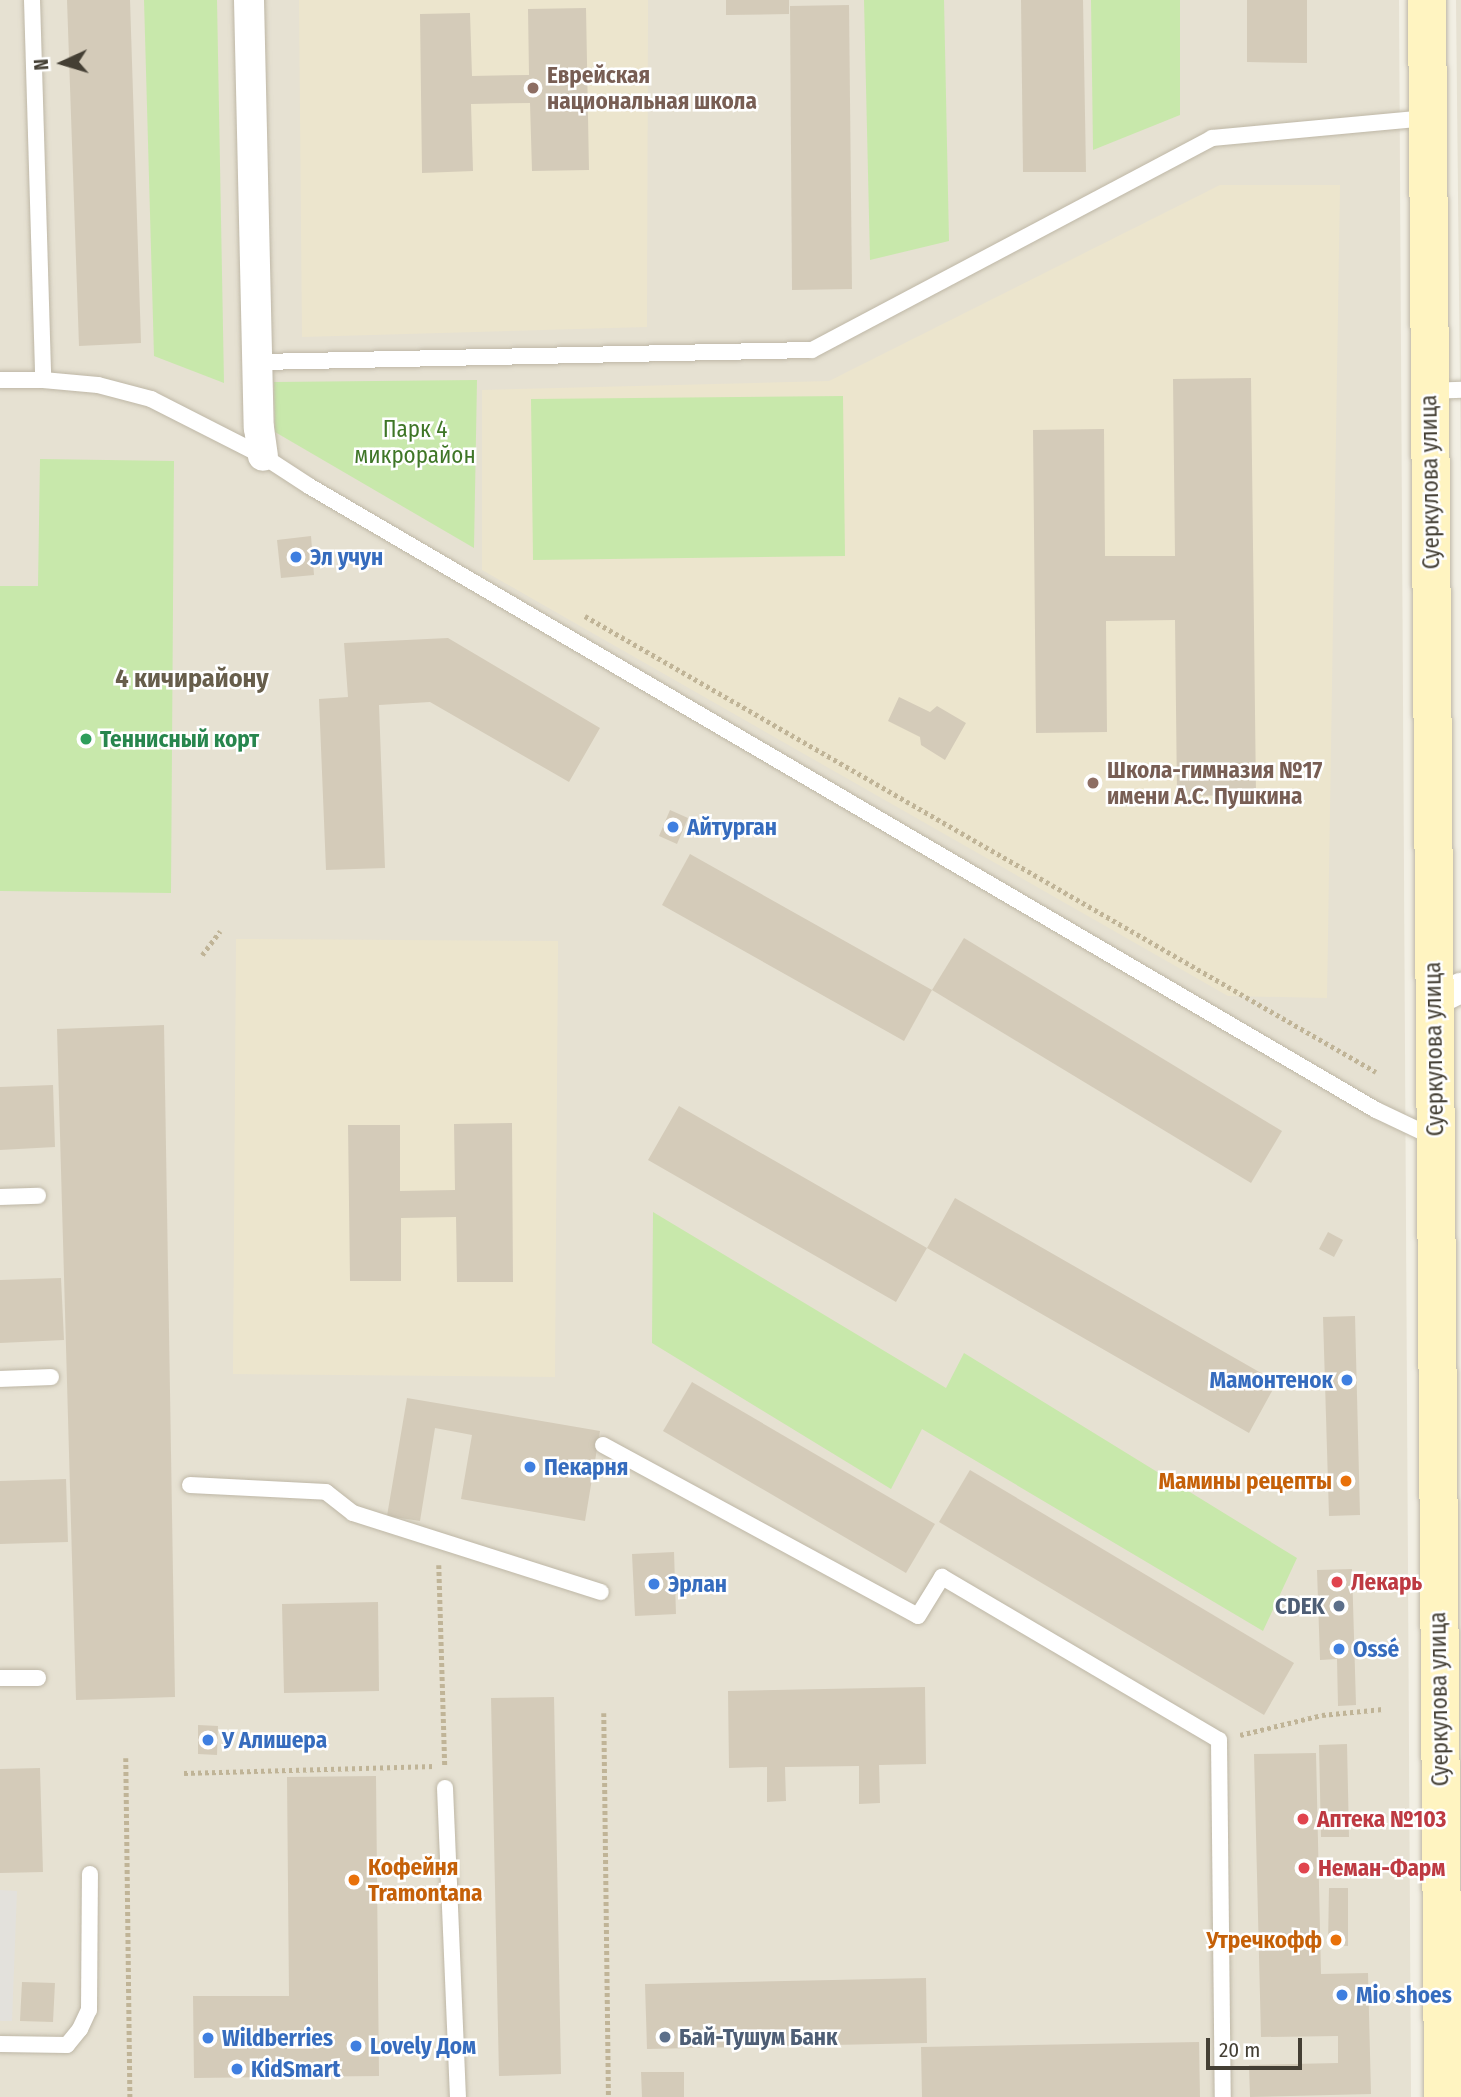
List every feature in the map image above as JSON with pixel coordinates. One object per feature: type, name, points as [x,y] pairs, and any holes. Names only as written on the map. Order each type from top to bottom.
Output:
[{"type":"main road","name":"Суеркулова улица","points":[[1427,0],[1427,118],[1445,391],[1447,994],[1435,1138],[1443,2097]]},
{"type":"street","points":[[249,0],[260,362],[259,428],[263,456]]},
{"type":"lane","points":[[32,0],[43,380]]},
{"type":"lane","points":[[260,362],[812,350],[1212,138],[1427,118]]},
{"type":"lane","points":[[0,380],[43,380],[97,385],[151,399],[263,456],[309,486],[1352,1096],[1435,1138]]},
{"type":"lane","points":[[0,1197],[38,1196]]},
{"type":"lane","points":[[0,1379],[51,1377]]},
{"type":"lane","points":[[603,1446],[918,1616],[942,1577],[1219,1740],[1223,2097]]},
{"type":"lane","points":[[190,1485],[326,1492],[353,1513],[601,1592]]},
{"type":"lane","points":[[0,1678],[38,1678]]},
{"type":"lane","points":[[445,1788],[458,2097]]},
{"type":"lane","points":[[0,2044],[67,2045],[79,2029],[89,2010],[90,1874]]},
{"type":"path","points":[[583,615],[1376,1072]]},
{"type":"path","points":[[202,955],[220,931]]},
{"type":"path","points":[[438,1540],[445,1788]]},
{"type":"path","points":[[1219,1740],[1322,1715],[1383,1709]]},
{"type":"path","points":[[604,1713],[608,2097]]},
{"type":"path","points":[[126,1758],[130,2097]]},
{"type":"path","points":[[184,1773],[445,1766]]},
{"type":"shaded area","name":"4 кичирайону","points":[[0,0],[1399,0],[1411,2097],[0,2097]]},
{"type":"shaded area","points":[[299,0],[648,0],[647,327],[302,337]]},
{"type":"shaded area","points":[[1456,0],[1461,0],[1461,487]]},
{"type":"shaded area","name":"Школа-гимназия №17 имени А.С. Пушкина","points":[[1220,185],[1340,185],[1327,998],[1228,996],[482,570],[482,390],[829,381]]},
{"type":"shaded area","points":[[236,939],[558,941],[555,1377],[233,1374]]},
{"type":"shaded area","points":[[0,1890],[17,1891],[12,2021],[0,2021]]},
{"type":"green space","points":[[144,0],[217,0],[224,383],[154,356]]},
{"type":"green space","points":[[864,0],[944,0],[949,241],[870,260]]},
{"type":"green space","points":[[1091,0],[1180,0],[1180,115],[1093,150]]},
{"type":"green space","name":"Парк 4 микрорайон","points":[[477,380],[474,548],[275,432],[274,382]]},
{"type":"green space","points":[[843,396],[845,556],[533,560],[531,399]]},
{"type":"green space","name":"Теннисный корт","points":[[40,459],[174,461],[171,893],[0,891],[0,586],[38,586]]},
{"type":"green space","points":[[653,1212],[946,1388],[964,1353],[1297,1558],[1263,1631],[922,1429],[891,1489],[652,1343]]},
{"type":"building","points":[[67,0],[130,0],[141,343],[79,346]]},
{"type":"building","points":[[726,0],[789,0],[789,14],[726,15]]},
{"type":"building","points":[[1021,0],[1083,0],[1086,172],[1023,172]]},
{"type":"building","points":[[1247,0],[1307,0],[1307,63],[1247,62]]},
{"type":"building","points":[[849,5],[852,289],[792,290],[790,6]]},
{"type":"building","name":"Еврейская национальная школа","points":[[586,8],[589,170],[532,171],[530,103],[471,104],[473,171],[422,173],[420,14],[470,13],[472,76],[529,75],[528,9]]},
{"type":"building","points":[[1251,378],[1256,795],[1177,796],[1175,620],[1106,621],[1107,732],[1036,733],[1033,430],[1104,429],[1105,556],[1175,556],[1173,379]]},
{"type":"building","name":"Эл учун","points":[[311,536],[314,575],[281,578],[277,540]]},
{"type":"building","points":[[448,638],[600,728],[569,782],[430,702],[379,705],[385,868],[326,870],[319,699],[348,697],[344,643]]},
{"type":"building","points":[[899,697],[930,712],[937,706],[966,723],[945,760],[921,745],[920,737],[888,721]]},
{"type":"building","name":"Айтурган","points":[[670,810],[688,818],[677,844],[659,836]]},
{"type":"building","points":[[690,854],[932,990],[904,1041],[662,905]]},
{"type":"building","points":[[964,938],[1282,1131],[1251,1183],[932,990]]},
{"type":"building","points":[[164,1025],[175,1697],[76,1700],[57,1029]]},
{"type":"building","points":[[53,1085],[55,1147],[0,1150],[0,1087]]},
{"type":"building","points":[[679,1106],[927,1248],[896,1302],[648,1160]]},
{"type":"building","points":[[512,1123],[513,1282],[457,1282],[456,1217],[401,1218],[401,1281],[350,1281],[348,1125],[400,1125],[400,1191],[455,1190],[454,1124]]},
{"type":"building","points":[[955,1198],[1277,1382],[1249,1433],[927,1248]]},
{"type":"building","points":[[1328,1232],[1343,1240],[1334,1257],[1319,1249]]},
{"type":"building","points":[[61,1278],[64,1340],[0,1343],[0,1280]]},
{"type":"building","points":[[1355,1316],[1360,1515],[1329,1516],[1323,1317]]},
{"type":"building","points":[[692,1382],[935,1524],[906,1573],[663,1431]]},
{"type":"building","name":"Пекарня","points":[[407,1398],[600,1431],[585,1521],[461,1499],[472,1435],[435,1428],[420,1521],[387,1516]]},
{"type":"building","points":[[970,1470],[1294,1663],[1264,1715],[939,1522]]},
{"type":"building","points":[[66,1479],[68,1542],[0,1544],[0,1481]]},
{"type":"building","name":"Эрлан","points":[[674,1552],[676,1614],[635,1616],[632,1554]]},
{"type":"building","points":[[1352,1569],[1356,1705],[1338,1706],[1337,1659],[1320,1660],[1317,1570]]},
{"type":"building","points":[[378,1602],[379,1691],[284,1693],[282,1604]]},
{"type":"building","points":[[925,1687],[926,1764],[879,1765],[880,1803],[859,1804],[859,1766],[785,1767],[786,1801],[767,1802],[767,1767],[729,1768],[728,1691]]},
{"type":"building","points":[[554,1697],[561,2074],[499,2076],[491,1698]]},
{"type":"building","name":"У Алишера","points":[[198,1725],[218,1726],[217,1755],[198,1754]]},
{"type":"building","points":[[1347,1744],[1349,1837],[1321,1837],[1319,1745]]},
{"type":"building","points":[[1316,1753],[1321,1974],[1368,1973],[1371,2094],[1250,2097],[1249,2065],[1338,2063],[1338,2036],[1261,2037],[1254,1754]]},
{"type":"building","points":[[40,1768],[43,1872],[0,1873],[0,1769]]},
{"type":"building","points":[[376,1776],[379,2076],[194,2078],[193,1996],[289,1996],[287,1777]]},
{"type":"building","points":[[1329,1888],[1348,1888],[1348,1946],[1328,1945]]},
{"type":"building","points":[[926,1978],[927,2043],[647,2049],[645,1984]]},
{"type":"building","points":[[22,1982],[55,1983],[53,2022],[20,2021]]},
{"type":"building","points":[[1199,2042],[1200,2097],[922,2097],[921,2047]]},
{"type":"building","points":[[641,2072],[684,2072],[684,2097],[642,2097]]},
{"type":"place","name":"Еврейская национальная школа","points":[[533,88]]},
{"type":"place","name":"Эл учун","points":[[296,557]]},
{"type":"place","name":"Теннисный корт","points":[[86,739]]},
{"type":"place","name":"Школа-гимназия №17 имени А.С. Пушкина","points":[[1093,783]]},
{"type":"place","name":"Айтурган","points":[[673,827]]},
{"type":"place","name":"Мамонтенок","points":[[1347,1380]]},
{"type":"place","name":"Пекарня","points":[[530,1467]]},
{"type":"place","name":"Мамины рецепты","points":[[1346,1481]]},
{"type":"place","name":"Лекарь","points":[[1337,1582]]},
{"type":"place","name":"Эрлан","points":[[654,1584]]},
{"type":"place","name":"CDEK","points":[[1339,1606]]},
{"type":"place","name":"Ossé","points":[[1339,1649]]},
{"type":"place","name":"У Алишера","points":[[208,1740]]},
{"type":"place","name":"Аптека №103","points":[[1303,1819]]},
{"type":"place","name":"Неман-Фарм","points":[[1304,1868]]},
{"type":"place","name":"Кофейня Tramontana","points":[[354,1880]]},
{"type":"place","name":"Утречкофф","points":[[1336,1940]]},
{"type":"place","name":"Mio shoes","points":[[1342,1995]]},
{"type":"place","name":"Бай-Тушум Банк","points":[[665,2037]]},
{"type":"place","name":"Wildberries","points":[[208,2038]]},
{"type":"place","name":"Lovely Дом","points":[[356,2046]]},
{"type":"place","name":"KidSmart","points":[[237,2069]]},
{"type":"district","name":"4 кичирайону","points":[[192,679]]}]
